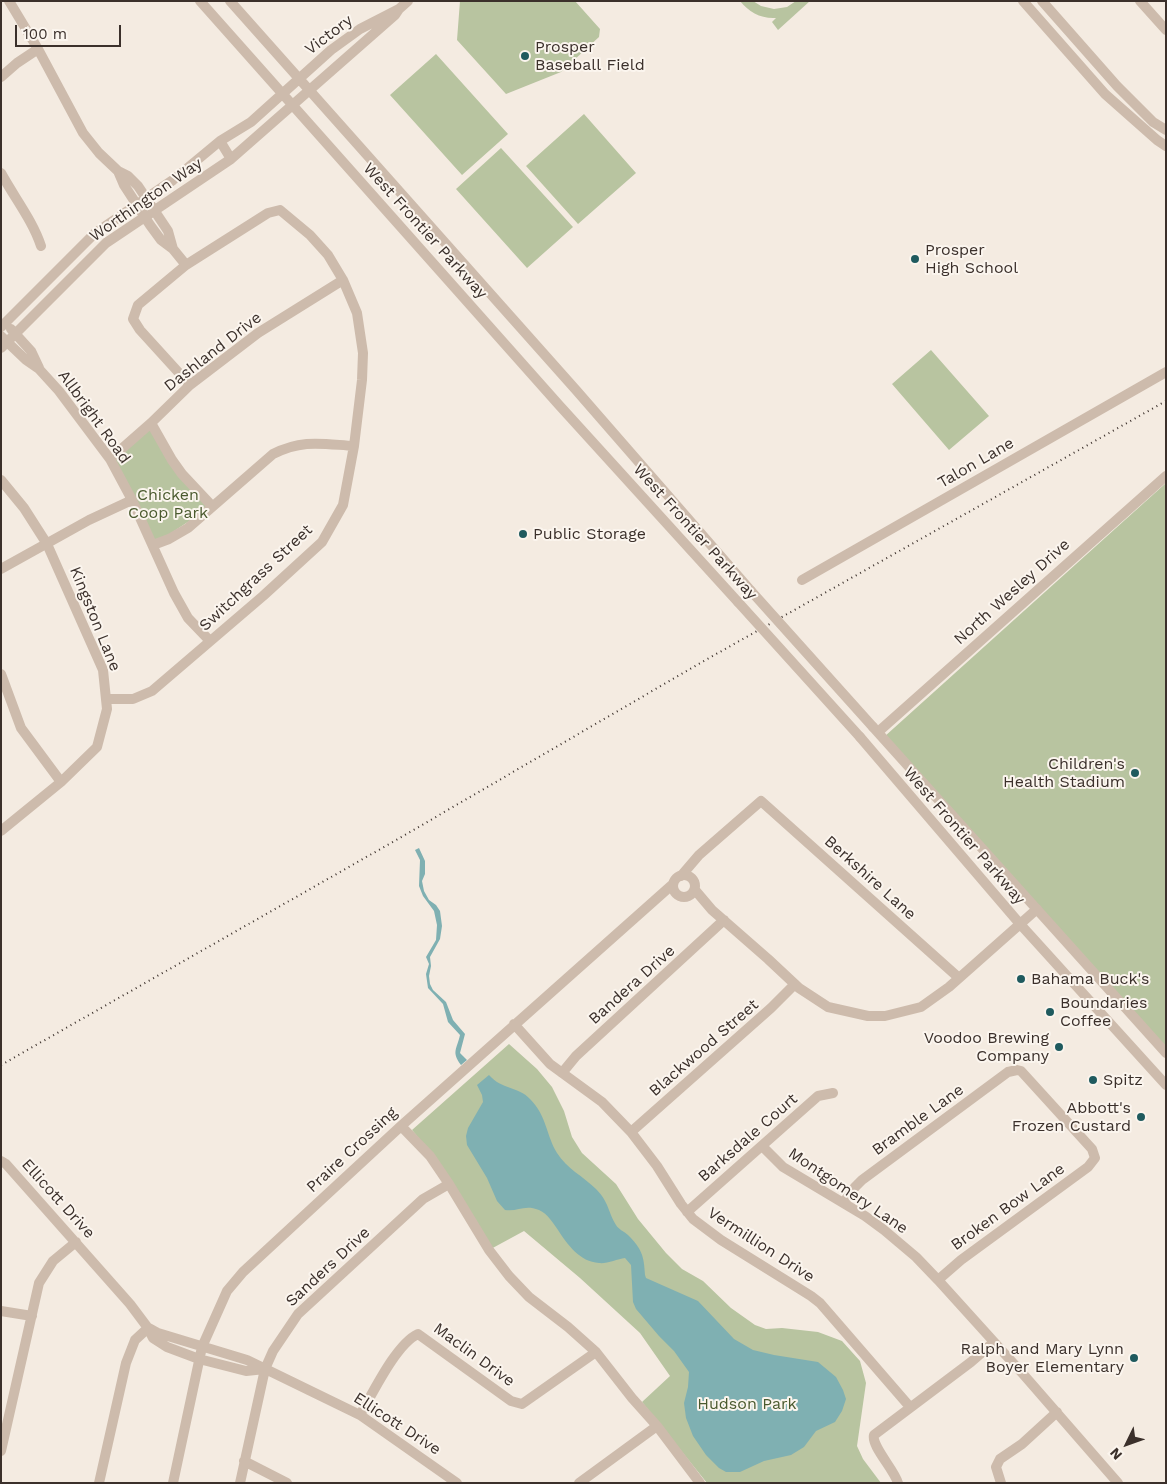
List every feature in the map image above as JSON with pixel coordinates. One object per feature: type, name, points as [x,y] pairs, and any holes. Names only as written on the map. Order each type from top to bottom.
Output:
[{"type":"street","points":[[9,1],[38,49],[83,133],[99,153],[118,171],[133,181],[168,231],[173,249]]},
{"type":"street","name":"West Frontier Parkway","points":[[200,1],[566,412],[860,737],[1020,924],[1166,1085]]},
{"type":"street","name":"West Frontier Parkway","points":[[230,1],[576,390],[751,591],[1166,1053]]},
{"type":"street","name":"Victory","points":[[282,94],[331,50],[360,29],[399,9],[408,1]]},
{"type":"street","points":[[1023,1],[1105,94],[1166,146]]},
{"type":"street","points":[[1042,1],[1117,86],[1153,122],[1166,130]]},
{"type":"street","points":[[1140,1],[1166,30]]},
{"type":"street","name":"Victory","points":[[292,105],[395,15],[399,9]]},
{"type":"street","points":[[1,78],[17,63],[38,49]]},
{"type":"street","name":"Worthington Way","points":[[2,323],[94,234],[173,180],[220,141],[252,122],[282,94]]},
{"type":"street","name":"Worthington Way","points":[[3,342],[15,334],[106,243],[232,159],[292,105]]},
{"type":"street","points":[[220,141],[232,159]]},
{"type":"street","points":[[118,171],[124,186],[161,240],[173,249],[186,265],[138,305],[133,319],[140,330],[190,385]]},
{"type":"street","points":[[1,173],[25,215],[36,230],[41,246]]},
{"type":"street","name":"Switchgrass Street","points":[[106,699],[133,699],[152,691],[263,596],[322,542],[343,505],[354,446],[363,353],[357,313],[343,280],[328,255],[310,235],[280,210],[268,214],[186,265]]},
{"type":"street","name":"Dashland Drive","points":[[110,459],[152,423],[190,385],[258,333],[343,280]]},
{"type":"street","name":"Allbright Road","points":[[2,323],[31,351],[39,369]]},
{"type":"street","name":"Allbright Road","points":[[3,342],[39,369],[81,419],[110,459],[132,500],[174,593],[188,618],[210,641]]},
{"type":"street","name":"Talon Lane","points":[[802,580],[1166,372]]},
{"type":"street","points":[[152,423],[172,460],[182,474],[212,506]]},
{"type":"street","points":[[153,545],[169,539],[188,528],[273,454],[288,447],[308,443],[354,446]]},
{"type":"street","name":"North Wesley Drive","points":[[875,730],[1166,476]]},
{"type":"street","name":"Kingston Lane","points":[[1,480],[24,508],[47,544],[103,670],[108,709],[97,747],[61,782],[1,831]]},
{"type":"street","points":[[1,569],[89,520],[132,500]]},
{"type":"street","points":[[1,674],[20,728],[61,782]]},
{"type":"street","name":"Berkshire Lane","points":[[699,855],[761,801],[959,978]]},
{"type":"street","points":[[699,855],[681,876],[677,877],[674,889],[680,897],[712,910]]},
{"type":"street","points":[[686,898],[693,894],[699,855]]},
{"type":"street","points":[[681,876],[688,876],[712,910],[795,984],[828,1007],[856,1014],[885,1016],[921,1007],[937,997],[1038,909]]},
{"type":"street","name":"Praire Crossing","points":[[173,1483],[202,1347],[227,1291],[242,1272],[514,1024],[652,902],[674,889]]},
{"type":"street","name":"Bandera Drive","points":[[562,1073],[576,1056],[724,920]]},
{"type":"street","name":"Blackwood Street","points":[[631,1132],[771,1008],[795,984]]},
{"type":"street","name":"Vermillion Drive","points":[[514,1024],[550,1064],[602,1102],[631,1132],[657,1166],[687,1212],[700,1225],[820,1303],[910,1407]]},
{"type":"street","name":"Broken Bow Lane","points":[[938,1280],[961,1260],[1088,1167],[1094,1158],[1092,1149],[1025,1075],[1017,1070]]},
{"type":"street","name":"Bramble Lane","points":[[844,1202],[849,1193],[862,1180],[1008,1072],[1017,1070]]},
{"type":"street","name":"Barksdale Court","points":[[687,1212],[818,1096],[833,1093]]},
{"type":"street","points":[[401,1126],[430,1156],[489,1250],[509,1276],[529,1297],[596,1352],[657,1426],[700,1483]]},
{"type":"street","name":"Montgomery Lane","points":[[762,1146],[783,1167],[844,1202],[884,1230],[916,1257],[1057,1412],[1118,1483]]},
{"type":"street","name":"Ellicott Drive","points":[[1,1161],[6,1164],[130,1304],[153,1338],[167,1347],[199,1359],[246,1371],[264,1369]]},
{"type":"street","name":"Sanders Drive","points":[[240,1483],[264,1369],[273,1350],[298,1314],[423,1200],[449,1184]]},
{"type":"street","points":[[1,1451],[39,1283],[53,1261],[76,1242]]},
{"type":"street","points":[[1,1311],[32,1316]]},
{"type":"street","points":[[99,1483],[126,1363],[135,1340],[148,1328]]},
{"type":"street","name":"Ellicott Drive","points":[[148,1328],[158,1334],[247,1360],[360,1415],[457,1483]]},
{"type":"street","name":"Maclin Drive","points":[[360,1415],[399,1349],[411,1337],[418,1334],[512,1401],[522,1404],[596,1352]]},
{"type":"street","points":[[898,1483],[890,1466],[875,1445],[873,1438],[877,1431],[971,1362],[994,1342]]},
{"type":"street","points":[[1001,1483],[996,1467],[1000,1459],[1022,1444],[1057,1412]]},
{"type":"street","points":[[579,1483],[657,1426]]},
{"type":"street","points":[[244,1461],[287,1483]]},
{"type":"green space","name":"Prosper Baseball Field","points":[[460,1],[575,1],[600,29],[599,37],[561,72],[506,94],[457,40]]},
{"type":"green space","points":[[740,1],[753,1],[761,6],[774,9],[787,7],[796,1],[810,1],[778,30],[772,22],[776,18],[756,14]]},
{"type":"green space","points":[[436,54],[508,134],[462,175],[390,95]]},
{"type":"green space","points":[[584,114],[636,173],[578,224],[526,166]]},
{"type":"green space","points":[[501,148],[573,227],[527,268],[456,189]]},
{"type":"green space","points":[[931,350],[989,416],[949,450],[892,384]]},
{"type":"green space","name":"Chicken Coop Park","points":[[151,423],[172,460],[212,506],[153,545],[110,459]]},
{"type":"green space","points":[[1166,483],[1166,1051],[884,737]]},
{"type":"green space","name":"Hudson Park","points":[[509,1044],[537,1069],[552,1087],[564,1111],[572,1137],[582,1153],[616,1184],[638,1219],[682,1269],[703,1281],[731,1308],[755,1325],[766,1329],[782,1328],[818,1332],[842,1341],[860,1361],[866,1383],[857,1446],[863,1459],[881,1483],[707,1483],[642,1402],[670,1376],[640,1333],[580,1278],[524,1231],[489,1250],[441,1165],[412,1130]]},
{"type":"water","points":[[419,848],[425,861],[425,874],[422,881],[424,891],[429,900],[440,911],[442,926],[440,939],[430,957],[430,984],[433,990],[446,1002],[453,1020],[465,1034],[460,1053],[467,1060],[461,1065],[455,1053],[460,1035],[448,1022],[443,1004],[428,988],[426,974],[429,964],[426,957],[436,940],[437,925],[434,911],[423,896],[419,886],[420,860],[415,850]]},
{"type":"water","points":[[489,1075],[499,1083],[525,1095],[536,1105],[553,1146],[561,1159],[600,1194],[616,1225],[636,1244],[643,1258],[646,1278],[698,1301],[734,1339],[753,1350],[818,1362],[836,1377],[846,1399],[842,1411],[835,1422],[816,1431],[804,1447],[791,1455],[764,1461],[740,1472],[726,1472],[706,1455],[693,1436],[686,1418],[684,1403],[689,1372],[674,1351],[636,1309],[633,1302],[631,1265],[625,1258],[602,1263],[592,1262],[580,1256],[550,1219],[539,1210],[525,1208],[505,1210],[497,1201],[487,1178],[467,1145],[466,1136],[468,1128],[483,1102],[477,1085]]},
{"type":"railway","points":[[1,1065],[398,839],[702,662],[1166,401]]},
{"type":"place","name":"Prosper Baseball Field","points":[[525,56]]},
{"type":"place","name":"Prosper High School","points":[[915,259]]},
{"type":"place","name":"Public Storage","points":[[523,534]]},
{"type":"place","name":"Children's Health Stadium","points":[[1135,773]]},
{"type":"place","name":"Bahama Buck's","points":[[1021,979]]},
{"type":"place","name":"Boundaries Coffee","points":[[1050,1012]]},
{"type":"place","name":"Voodoo Brewing Company","points":[[1059,1047]]},
{"type":"place","name":"Spitz","points":[[1093,1080]]},
{"type":"place","name":"Abbott's Frozen Custard","points":[[1141,1117]]},
{"type":"place","name":"Ralph and Mary Lynn Boyer Elementary","points":[[1134,1358]]}]
